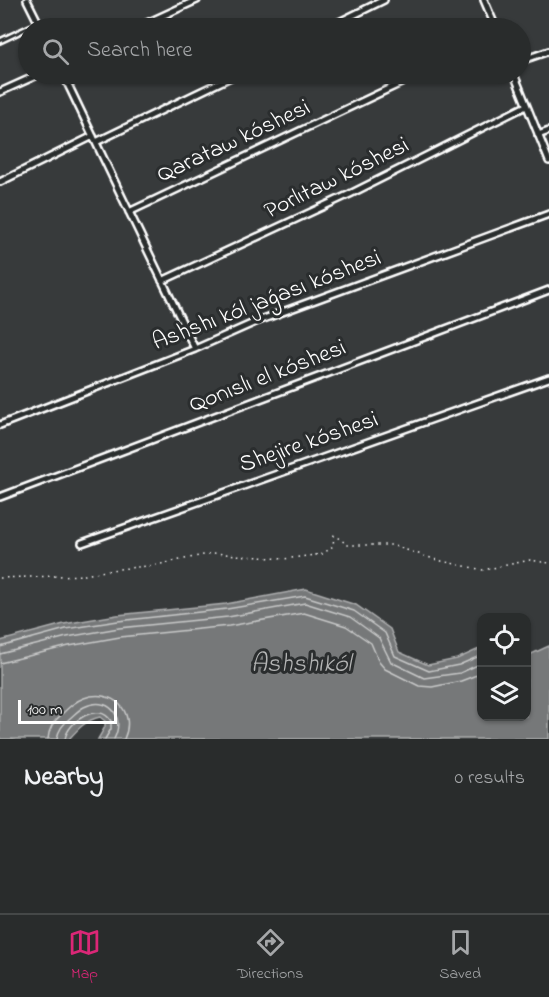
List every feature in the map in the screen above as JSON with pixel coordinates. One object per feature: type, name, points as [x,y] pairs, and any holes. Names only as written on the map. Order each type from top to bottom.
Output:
[{"type":"street","points":[[27,0],[36,18]]},
{"type":"street","points":[[158,18],[197,0]]},
{"type":"street","points":[[347,18],[384,0]]},
{"type":"street","points":[[486,0],[492,18]]},
{"type":"street","points":[[531,57],[549,51]]},
{"type":"street","points":[[0,92],[18,84]]},
{"type":"street","points":[[68,84],[195,349]]},
{"type":"street","points":[[96,142],[216,84]]},
{"type":"street","name":"Qarataw kóshesi","points":[[129,212],[399,84]]},
{"type":"street","points":[[518,84],[549,161]]},
{"type":"street","name":"Porlıtaw kóshesi","points":[[162,281],[350,194],[526,106]]},
{"type":"street","points":[[538,135],[549,131]]},
{"type":"street","points":[[0,182],[93,136]]},
{"type":"street","name":"Ashshı kól jaǵası kóshesi","points":[[0,425],[195,349],[258,321],[549,214]]},
{"type":"street","name":"Qonıslı el kóshesi","points":[[0,497],[549,290]]},
{"type":"street","name":"Shejire kóshesi","points":[[82,543],[549,378]]},
{"type":"lane","points":[[0,42],[18,35]]},
{"type":"path","points":[[0,578],[85,575],[110,570],[156,566],[213,554],[283,559],[323,554],[333,546],[334,535],[348,545],[391,545],[437,560],[483,570],[530,560],[549,563]]},
{"type":"water","name":"Ashshıkól","points":[[306,589],[356,605],[390,629],[399,652],[428,665],[457,659],[477,650],[477,721],[531,721],[531,654],[549,646],[549,739],[98,739],[105,727],[105,721],[100,717],[86,723],[69,739],[0,739],[0,641],[64,624],[117,615],[226,604]]}]
